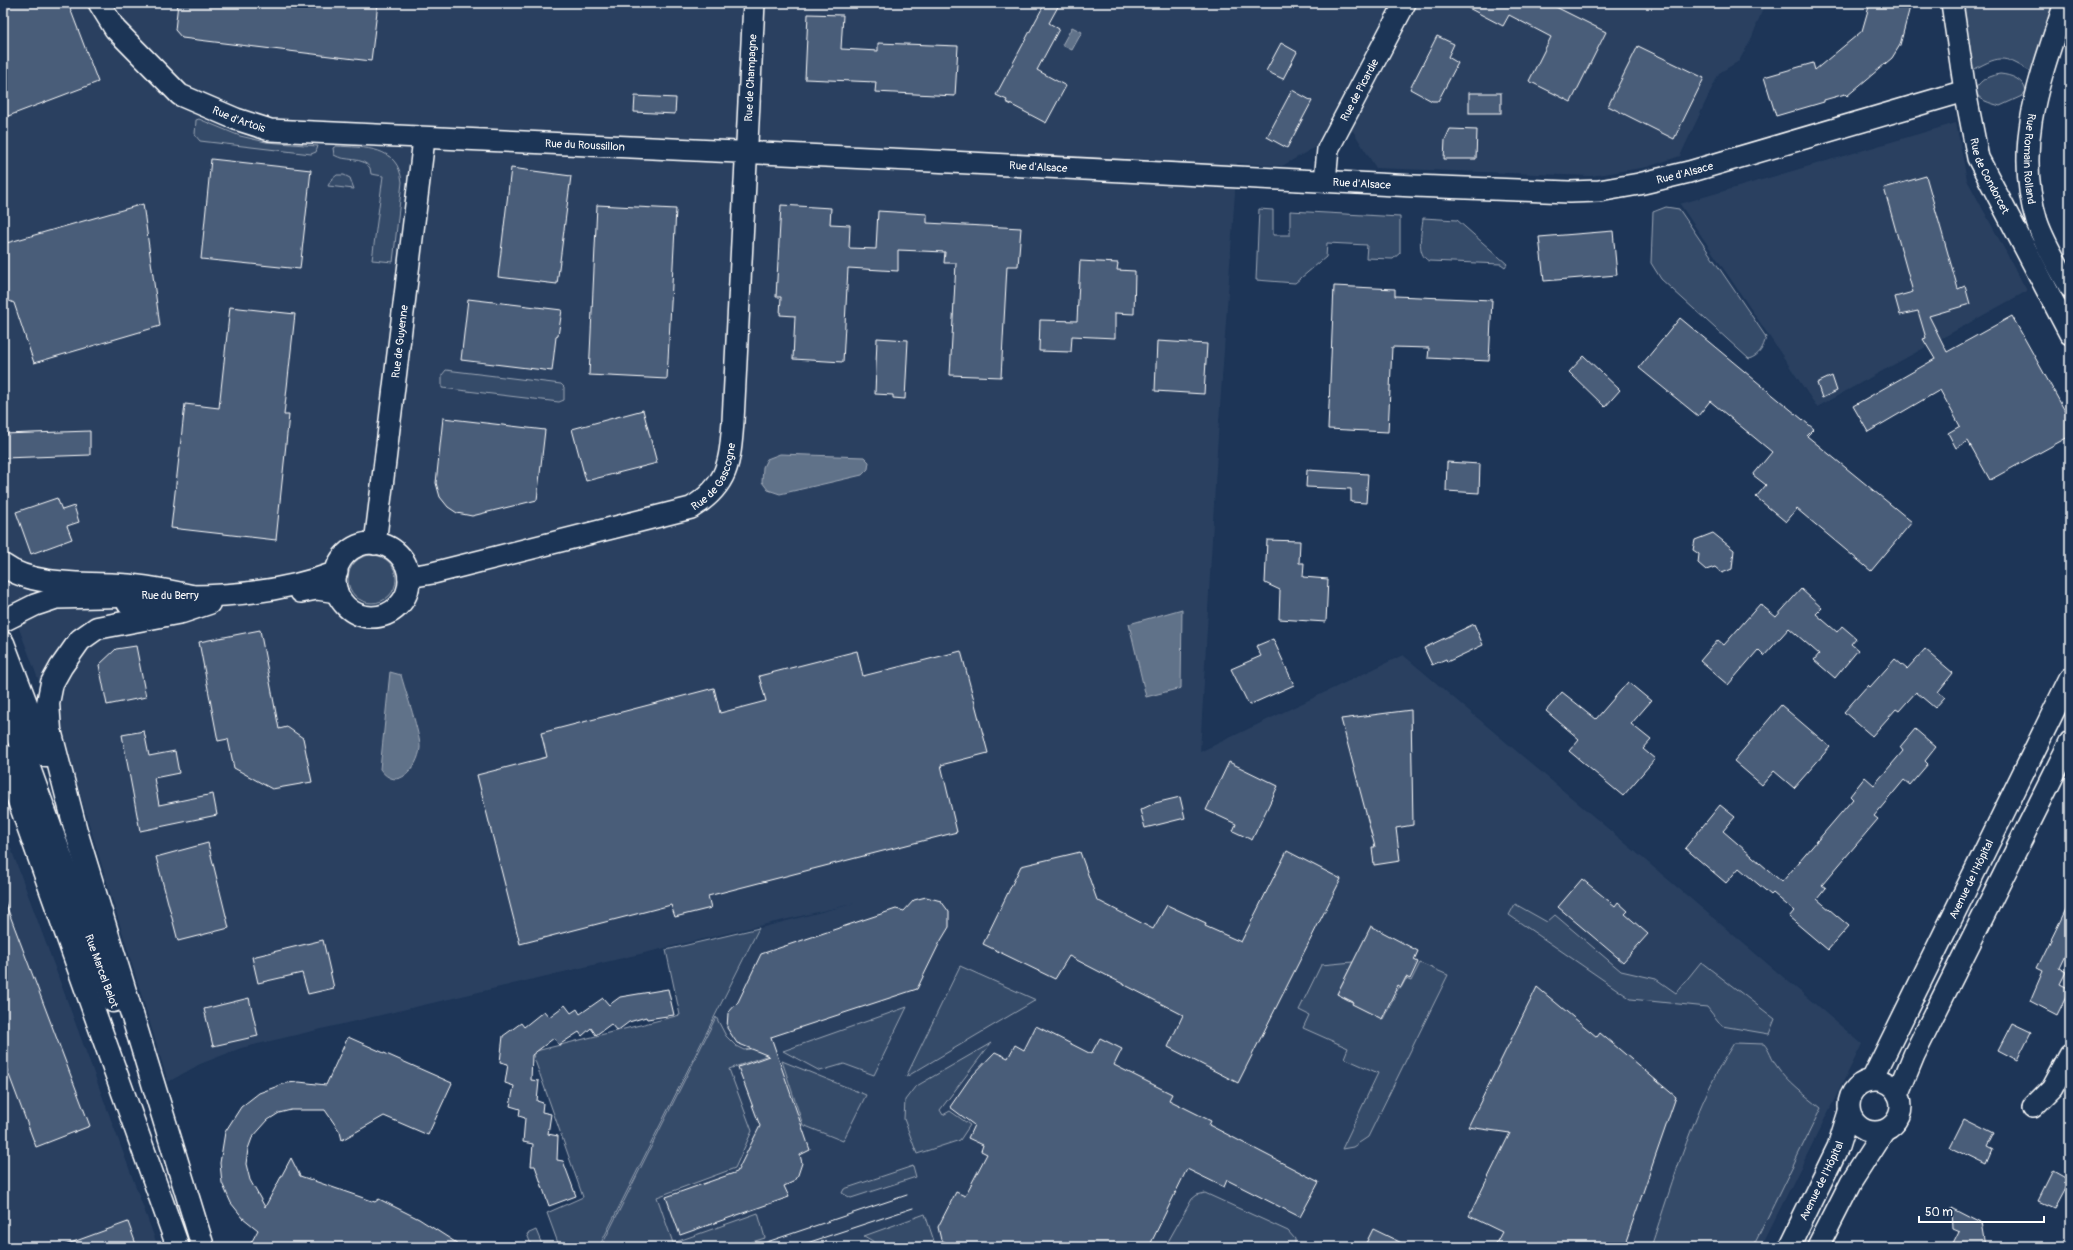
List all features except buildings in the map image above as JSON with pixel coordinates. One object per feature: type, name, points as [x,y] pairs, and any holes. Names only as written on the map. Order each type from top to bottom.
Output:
[{"type":"main road","points":[[3,565],[30,577],[53,581],[135,586],[200,599]]},
{"type":"main road","points":[[200,599],[182,612],[97,628],[80,640],[61,667],[52,683],[48,703],[50,730],[76,831],[202,1247]]},
{"type":"main road","points":[[6,652],[76,831]]},
{"type":"main road","name":"Rue Marcel Belot","points":[[3,696],[202,1247]]},
{"type":"main road","name":"Rue Marcel Belot","points":[[3,756],[178,1247]]},
{"type":"main road","points":[[3,800],[170,1247]]},
{"type":"street","name":"Rue d'Artois","points":[[99,3],[115,29],[180,95],[236,119],[270,130],[424,139]]},
{"type":"street","name":"Rue de Champagne","points":[[747,152],[754,3]]},
{"type":"street","name":"Rue de Picardie","points":[[1326,181],[1328,148],[1405,3]]},
{"type":"street","name":"Rue de Condorcet","points":[[1952,3],[1975,146],[1983,170],[2070,334]]},
{"type":"street","name":"Rue Romain Rolland","points":[[2065,3],[2036,92],[2027,150],[2032,201],[2038,222],[2046,243],[2070,287]]},
{"type":"street","name":"Rue d'Alsace","points":[[747,152],[1326,181],[1568,192],[1599,191],[1639,184],[1689,172],[1965,91]]},
{"type":"street","name":"Rue du Roussillon","points":[[424,139],[747,152]]},
{"type":"street","name":"Rue de Guyenne","points":[[375,544],[424,139]]},
{"type":"street","name":"Rue de Gascogne","points":[[409,577],[433,573],[691,508],[716,489],[722,481],[730,457],[747,152]]},
{"type":"street","points":[[375,544],[385,546],[398,554],[406,567],[409,577],[409,587],[397,608],[378,617],[359,614],[349,609],[342,601],[337,582],[342,559],[349,552],[357,547],[375,544]]},
{"type":"street","name":"Rue du Berry","points":[[4,620],[37,613],[56,606],[71,604],[200,599],[256,600],[317,589],[337,582]]},
{"type":"street","name":"Avenue de l'Hôpital","points":[[1872,1080],[2070,678]]},
{"type":"street","points":[[1898,1094],[1914,1054],[2065,764],[2070,742]]},
{"type":"street","points":[[2033,1107],[2052,1088],[2070,1055]]},
{"type":"street","points":[[1818,1247],[1851,1182],[1883,1132],[1890,1128],[1899,1117],[1901,1102],[1898,1094],[1887,1083],[1872,1080],[1864,1082],[1852,1093],[1849,1100],[1849,1112],[1852,1120],[1858,1127],[1870,1132],[1883,1132]]},
{"type":"street","name":"Avenue de l'Hôpital","points":[[1789,1247],[1838,1147],[1849,1112]]},
{"type":"shaded area","points":[[3,3],[1765,3],[1752,37],[1739,61],[1719,73],[1680,156],[1647,167],[1591,176],[1376,168],[1353,131],[1310,150],[1282,166],[1237,163],[1217,450],[1200,752],[1403,655],[1862,1044],[1761,1247],[600,1247],[760,928],[856,903],[241,1048],[200,1064],[168,1082],[73,771],[3,586]]},
{"type":"shaded area","points":[[1958,3],[2055,3],[2033,73],[2016,63],[2004,59],[1991,61],[1973,70],[1967,63]]},
{"type":"shaded area","points":[[1072,27],[1082,32],[1072,50],[1062,45]]},
{"type":"shaded area","points":[[2000,74],[2016,78],[2022,83],[2026,91],[2022,96],[2000,106],[1981,99],[1976,93],[1975,89],[1986,78]]},
{"type":"shaded area","points":[[199,119],[240,136],[266,142],[318,146],[316,152],[311,154],[200,141],[195,135],[196,120]]},
{"type":"shaded area","points":[[1956,123],[1967,180],[2027,291],[1817,407],[1680,204]]},
{"type":"shaded area","points":[[336,146],[358,147],[378,151],[387,155],[394,161],[399,170],[402,182],[393,262],[372,260],[383,176],[371,174],[370,168],[363,162],[334,155],[333,148]]},
{"type":"shaded area","points":[[337,175],[344,175],[350,178],[354,189],[328,186],[331,180]]},
{"type":"shaded area","points":[[1666,207],[1679,209],[1766,337],[1764,345],[1753,357],[1749,359],[1661,279],[1651,263],[1653,212]]},
{"type":"shaded area","points":[[1259,209],[1273,210],[1273,235],[1290,235],[1290,211],[1400,217],[1400,253],[1393,259],[1366,258],[1367,245],[1327,243],[1326,257],[1295,283],[1256,280]]},
{"type":"shaded area","points":[[1423,218],[1457,220],[1507,264],[1505,267],[1501,264],[1429,261],[1422,253],[1420,242]]},
{"type":"shaded area","points":[[446,370],[561,384],[564,387],[564,400],[559,402],[442,388],[442,375]]},
{"type":"shaded area","points":[[780,454],[864,457],[869,462],[868,469],[862,475],[780,494],[768,490],[762,482],[763,467],[767,459]]},
{"type":"shaded area","points":[[367,555],[377,555],[389,562],[396,574],[396,584],[389,596],[377,603],[367,603],[359,599],[352,592],[348,584],[348,574],[352,566],[359,559]]},
{"type":"shaded area","points":[[1182,609],[1181,688],[1146,697],[1129,624]]},
{"type":"shaded area","points":[[390,672],[401,675],[420,742],[418,756],[411,770],[400,778],[393,779],[387,776],[380,769]]},
{"type":"shaded area","points":[[3,827],[158,1247],[3,1247]]},
{"type":"shaded area","points":[[1515,904],[1547,922],[1555,915],[1621,971],[1656,979],[1676,993],[1701,962],[1775,1019],[1769,1034],[1722,1026],[1707,1007],[1631,999],[1509,915]]},
{"type":"shaded area","points":[[759,928],[599,1247],[550,1247],[558,1243],[547,1213],[583,1197],[532,1052],[680,1015],[666,950]]},
{"type":"shaded area","points":[[1353,962],[1337,994],[1383,1019],[1399,987],[1401,988],[1406,979],[1411,981],[1420,963],[1448,975],[1368,1137],[1353,1147],[1342,1149],[1378,1073],[1344,1058],[1348,1048],[1303,1028],[1309,1015],[1299,1010],[1321,965]]},
{"type":"shaded area","points":[[960,966],[1036,1000],[906,1077]]},
{"type":"shaded area","points":[[907,1007],[874,1075],[844,1064],[820,1071],[783,1051]]},
{"type":"shaded area","points":[[716,1017],[726,1036],[736,1046],[744,1050],[757,1048],[771,1054],[729,1069],[752,1131],[735,1168],[657,1197],[673,1243],[758,1213],[765,1238],[736,1247],[601,1247]]},
{"type":"shaded area","points":[[991,1043],[940,1110],[943,1115],[950,1111],[970,1125],[960,1140],[917,1154],[904,1119],[905,1100],[915,1087]]},
{"type":"shaded area","points":[[1734,1043],[1764,1044],[1776,1065],[1786,1077],[1821,1108],[1753,1247],[1651,1247],[1686,1142],[1708,1090]]},
{"type":"shaded area","points":[[782,1061],[866,1095],[843,1141],[803,1125]]},
{"type":"shaded area","points":[[913,1166],[916,1177],[851,1198],[842,1193],[844,1189]]},
{"type":"shaded area","points":[[1205,1193],[1288,1231],[1295,1239],[1295,1247],[1165,1247],[1192,1199],[1197,1195]]},
{"type":"shaded area","points":[[925,1214],[936,1247],[883,1247],[864,1236]]},
{"type":"shaded area","points":[[536,1230],[543,1247],[532,1247],[527,1234]]},
{"type":"tram line","points":[[752,1247],[907,1195]]},
{"type":"tram line","points":[[795,1247],[913,1208]]}]
